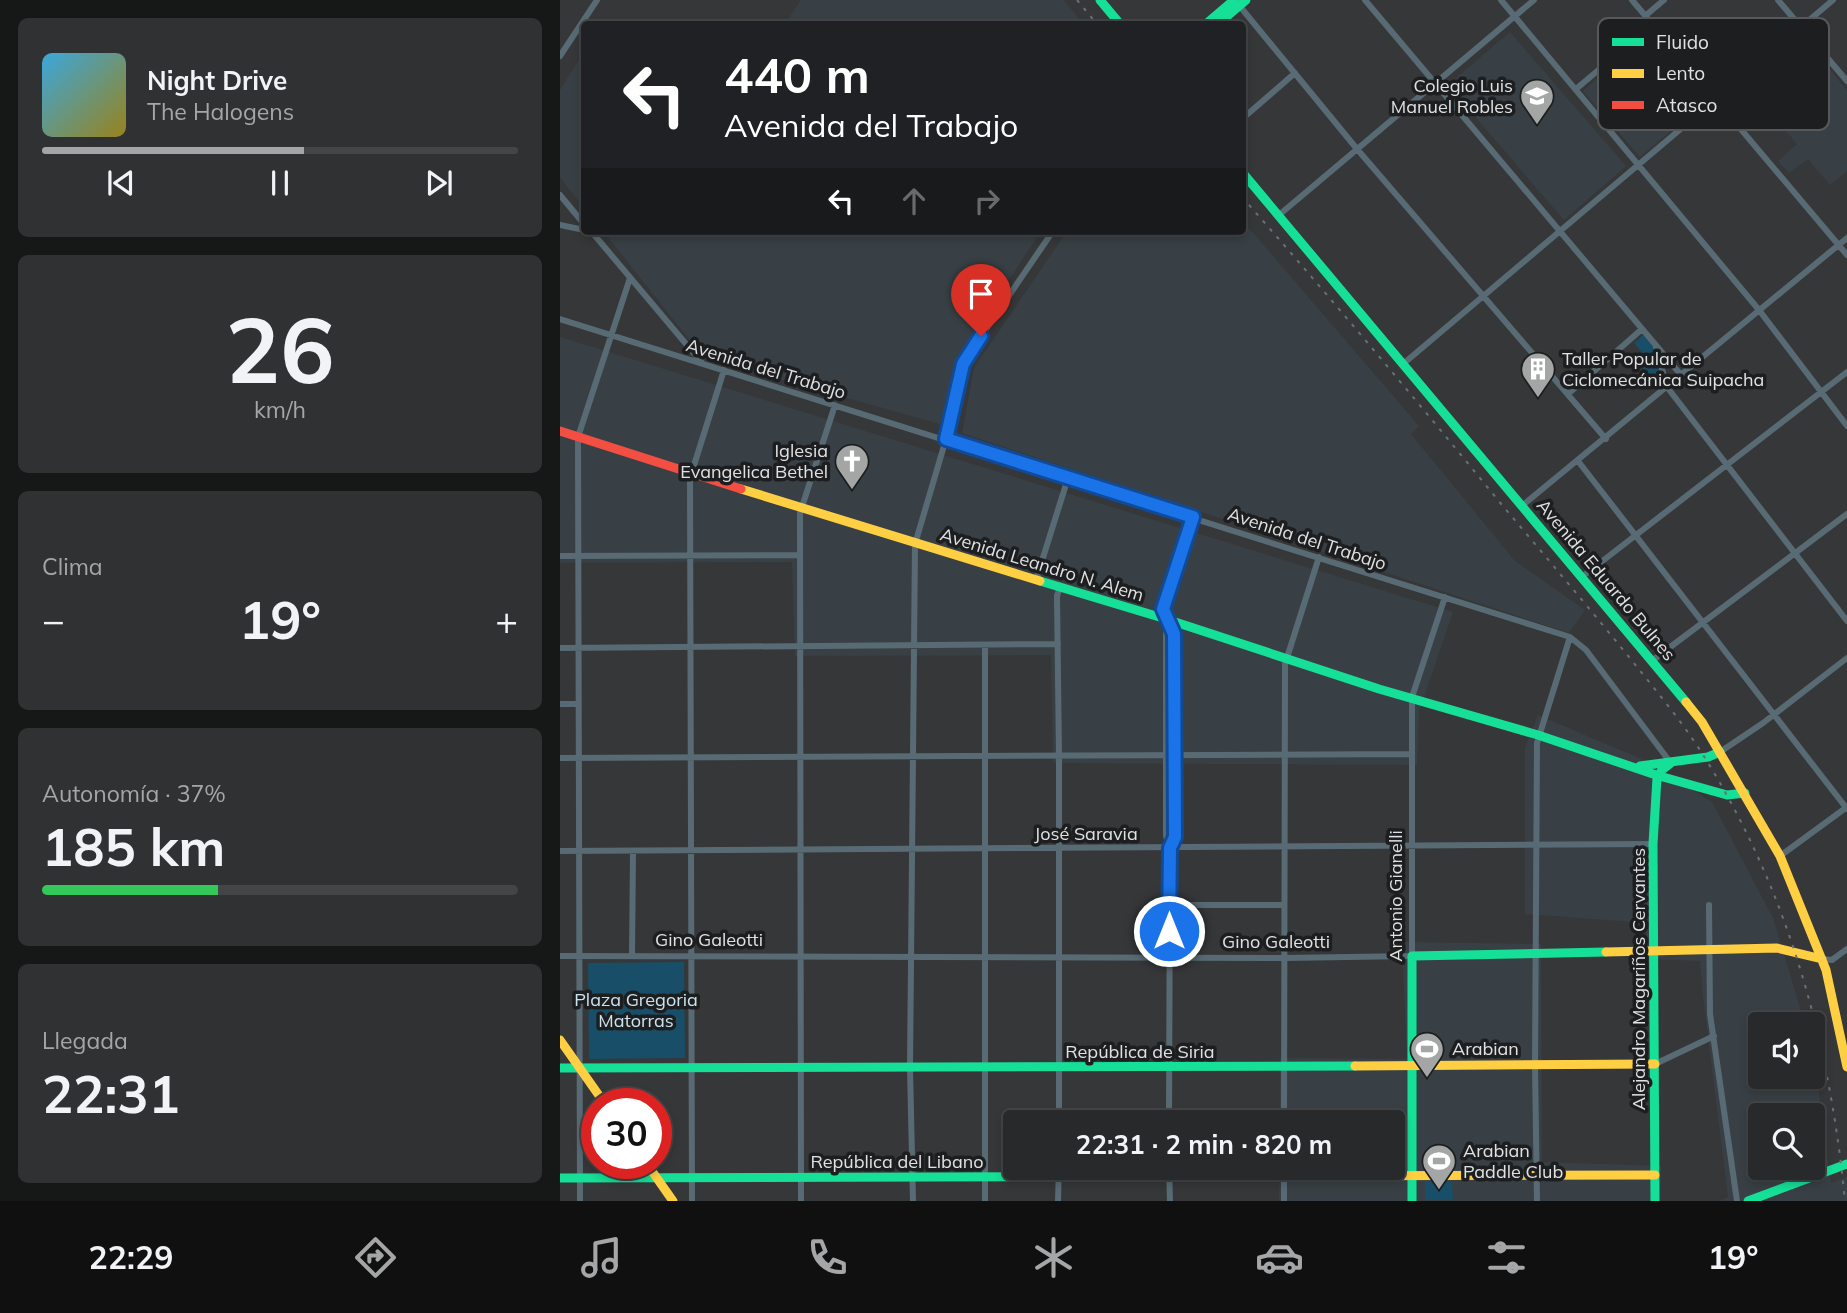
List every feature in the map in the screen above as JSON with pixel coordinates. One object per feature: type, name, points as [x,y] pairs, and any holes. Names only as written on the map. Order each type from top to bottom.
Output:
[{"type":"main road","points":[[1100,0],[1118,21]]},
{"type":"main road","points":[[1210,21],[1239,2]]},
{"type":"main road","points":[[1221,21],[1239,2]]},
{"type":"main road","name":"Avenida Eduardo Bulnes","points":[[1246,177],[1583,576],[1702,722],[1780,856],[1822,959],[1847,1066]]},
{"type":"main road","name":"Avenida Leandro N. Alem","points":[[560,431],[915,544],[1167,619],[1379,689],[1538,735],[1658,775],[1727,795],[1745,793]]},
{"type":"main road","name":"Avenida Leandro N. Alem","points":[[1636,766],[1708,757],[1720,752]]},
{"type":"main road","points":[[1658,775],[1671,763]]},
{"type":"main road","name":"Alejandro Magariños Cervantes","points":[[1655,1201],[1653,844],[1658,775]]},
{"type":"main road","name":"Gino Galeotti","points":[[1412,956],[1777,948],[1822,959]]},
{"type":"main road","name":"Antonio Gianelli","points":[[1412,956],[1412,1201]]},
{"type":"main road","points":[[560,1040],[593,1088]]},
{"type":"main road","name":"República de Siria","points":[[560,1068],[1169,1068],[1655,1064]]},
{"type":"main road","points":[[1748,1201],[1847,1164]]},
{"type":"main road","name":"República del Libano","points":[[1405,1176],[1655,1175]]},
{"type":"main road","name":"República del Libano","points":[[672,1178],[1003,1176]]},
{"type":"main road","name":"República del Libano","points":[[560,1178],[580,1178]]},
{"type":"main road","points":[[658,1179],[673,1201]]},
{"type":"street","points":[[583,21],[597,0]]},
{"type":"street","points":[[1365,0],[1681,375]]},
{"type":"street","points":[[1501,0],[1598,116]]},
{"type":"street","points":[[1279,215],[1534,0]]},
{"type":"street","points":[[1632,0],[1645,16],[1664,0]]},
{"type":"street","points":[[1778,0],[1793,18]]},
{"type":"street","points":[[1812,18],[1833,0]]},
{"type":"street","points":[[1239,2],[1357,149],[1606,439]]},
{"type":"street","points":[[560,56],[581,24]]},
{"type":"street","points":[[1829,60],[1847,81]]},
{"type":"street","points":[[1576,89],[1598,70]]},
{"type":"street","points":[[1246,116],[1295,73]]},
{"type":"street","points":[[1610,130],[1759,310],[1847,426]]},
{"type":"street","points":[[1403,364],[1679,130]]},
{"type":"street","points":[[1742,130],[1847,255]]},
{"type":"street","points":[[560,195],[581,220]]},
{"type":"street","points":[[560,225],[581,229]]},
{"type":"street","points":[[593,235],[702,363]]},
{"type":"street","points":[[913,1201],[910,1068],[915,544],[946,439],[965,360],[1051,235]]},
{"type":"street","points":[[1523,505],[1847,238]]},
{"type":"street","points":[[580,1201],[578,437],[630,278]]},
{"type":"street","name":"Avenida del Trabajo","points":[[560,319],[1570,637],[1586,650],[1671,763]]},
{"type":"street","points":[[1568,394],[1642,329]]},
{"type":"street","points":[[1655,345],[1667,387],[1847,621]]},
{"type":"street","points":[[692,1201],[688,556],[690,473],[724,370]]},
{"type":"street","points":[[1583,576],[1847,372]]},
{"type":"street","points":[[801,1201],[798,646],[801,508],[835,405]]},
{"type":"street","points":[[1578,461],[1847,807],[1780,856]]},
{"type":"street","points":[[1036,580],[1068,478]]},
{"type":"street","points":[[1653,660],[1847,514]]},
{"type":"street","points":[[1170,848],[1175,837],[1174,634],[1163,609],[1193,517]]},
{"type":"street","points":[[560,556],[799,555]]},
{"type":"street","points":[[1284,1110],[1286,657],[1319,557]]},
{"type":"street","points":[[1059,1110],[1057,596],[1060,587]]},
{"type":"street","name":"Antonio Gianelli","points":[[1412,956],[1412,697],[1445,597]]},
{"type":"street","points":[[1167,619],[1169,1110]]},
{"type":"street","points":[[1537,1201],[1535,845],[1538,735],[1570,637]]},
{"type":"street","points":[[560,648],[1058,643]]},
{"type":"street","points":[[985,645],[985,1201]]},
{"type":"street","points":[[1720,752],[1847,658]]},
{"type":"street","points":[[560,704],[578,704]]},
{"type":"street","points":[[560,758],[1411,754]]},
{"type":"street","name":"José Saravia","points":[[560,851],[1653,844]]},
{"type":"street","points":[[632,956],[633,851]]},
{"type":"street","points":[[1169,905],[1284,905]]},
{"type":"street","points":[[1709,905],[1710,1014],[1737,1201]]},
{"type":"street","points":[[1822,959],[1832,960],[1847,949]]},
{"type":"street","name":"Gino Galeotti","points":[[560,956],[1412,956]]},
{"type":"street","name":"República de Siria","points":[[1655,1064],[1714,1036]]},
{"type":"street","points":[[1058,1201],[1059,1180]]},
{"type":"street","points":[[1170,1180],[1170,1201]]},
{"type":"street","points":[[1284,1180],[1284,1201]]},
{"type":"shaded area","points":[[801,0],[1064,0],[1081,21],[787,21]]},
{"type":"shaded area","name":"Colegio Luis Manuel Robles","points":[[1510,32],[1626,166],[1564,220],[1448,85]]},
{"type":"shaded area","points":[[581,57],[581,204],[560,177],[560,90]]},
{"type":"shaded area","points":[[1829,69],[1847,90],[1847,171],[1830,185],[1808,159],[1789,173],[1778,161],[1797,144],[1785,130],[1829,130]]},
{"type":"shaded area","points":[[1598,78],[1598,108],[1583,91]]},
{"type":"shaded area","points":[[1617,130],[1672,130],[1640,157]]},
{"type":"shaded area","points":[[1246,224],[1419,426],[1411,434],[1515,561],[1585,610],[1569,633],[962,433],[974,368],[1064,235],[1246,235]]},
{"type":"shaded area","points":[[606,235],[1038,235],[981,322],[985,325],[960,361],[952,397],[948,395],[940,424],[704,358]]},
{"type":"shaded area","points":[[560,337],[1453,612],[1419,712],[1417,765],[1053,763],[1051,655],[795,656],[792,562],[560,563]]},
{"type":"shaded area","points":[[1538,715],[1646,761],[1712,802],[1773,918],[1801,1012],[1748,1012],[1748,1089],[1818,1089],[1820,1103],[1748,1103],[1748,1180],[1825,1180],[1825,1139],[1831,1183],[1847,1177],[1847,1201],[1719,1201],[1728,1197],[1700,961],[1646,959],[1647,923],[1525,914],[1525,747]]},
{"type":"shaded area","points":[[1402,942],[1541,944],[1542,1162],[1661,1166],[1660,1201],[1279,1201],[1280,1180],[1405,1180],[1405,1110],[1280,1110],[1280,1058],[1407,1059]]},
{"type":"green space","points":[[1643,335],[1654,345],[1665,384],[1660,388],[1638,362],[1645,356],[1634,343]]},
{"type":"green space","name":"Plaza Gregoria Matorras","points":[[684,962],[685,1058],[589,1059],[588,963]]},
{"type":"green space","name":"Arabian Paddle Club","points":[[1425,1181],[1452,1181],[1453,1200],[1425,1200]]},
{"type":"railway","points":[[1077,0],[1094,21]]},
{"type":"railway","points":[[1246,202],[1601,622],[1671,709],[1705,758],[1735,809],[1760,862],[1801,971],[1829,1085],[1845,1201]]},
{"type":"traffic: fast","points":[[1100,0],[1118,21]]},
{"type":"traffic: fast","points":[[1210,21],[1234,0]]},
{"type":"traffic: fast","points":[[1222,21],[1246,0]]},
{"type":"traffic: fast","points":[[1246,177],[1686,702]]},
{"type":"traffic: fast","points":[[1040,581],[1379,689],[1538,735],[1656,775],[1727,795],[1745,793]]},
{"type":"traffic: fast","points":[[1640,766],[1708,757],[1720,752]]},
{"type":"traffic: fast","points":[[1655,1201],[1653,844],[1657,778],[1671,763]]},
{"type":"traffic: fast","points":[[1412,1201],[1412,956],[1606,952]]},
{"type":"traffic: fast","points":[[560,1068],[1355,1066]]},
{"type":"traffic: fast","points":[[1748,1201],[1847,1164]]},
{"type":"traffic: fast","points":[[560,1178],[1003,1177]]},
{"type":"traffic: slow","points":[[741,489],[1040,581]]},
{"type":"traffic: slow","points":[[1686,702],[1702,722],[1780,856],[1826,970],[1847,1067]]},
{"type":"traffic: slow","points":[[1606,952],[1777,948],[1822,959]]},
{"type":"traffic: slow","points":[[560,1040],[594,1088]]},
{"type":"traffic: slow","points":[[1355,1066],[1655,1064]]},
{"type":"traffic: slow","points":[[1405,1176],[1655,1175]]},
{"type":"traffic: slow","points":[[658,1179],[673,1201]]},
{"type":"traffic: jam","points":[[560,431],[741,489]]},
{"type":"place","name":"Colegio Luis Manuel Robles","points":[[1537,126]]},
{"type":"place","name":"Taller Popular de Ciclomecánica Suipacha","points":[[1538,399]]},
{"type":"place","name":"Iglesia Evangelica Bethel","points":[[852,491]]},
{"type":"place","name":"Arabian","points":[[1427,1079]]},
{"type":"place","name":"Arabian Paddle Club","points":[[1439,1191]]},
{"type":"route","points":[[981,336],[963,364],[946,439],[1193,517],[1163,609],[1174,634],[1175,837],[1170,848],[1169,931]]}]
